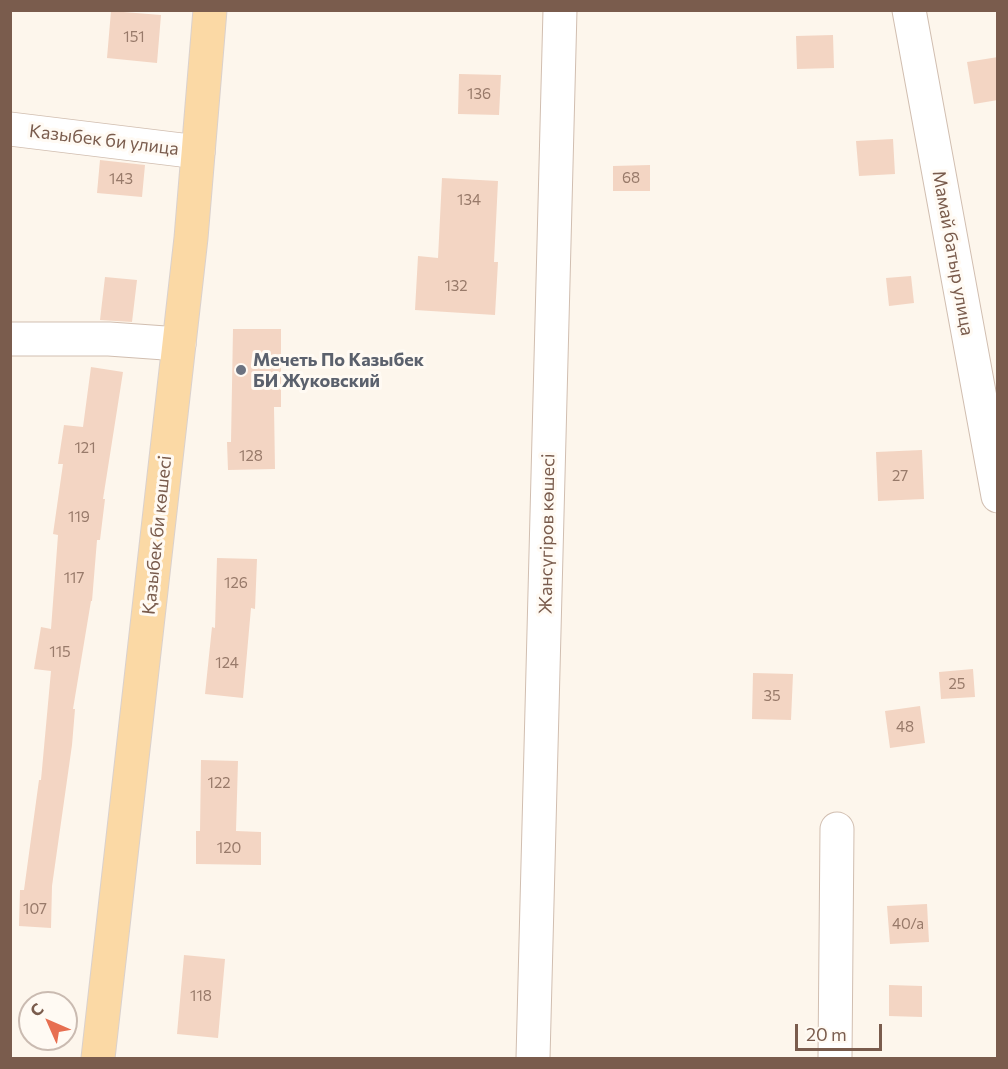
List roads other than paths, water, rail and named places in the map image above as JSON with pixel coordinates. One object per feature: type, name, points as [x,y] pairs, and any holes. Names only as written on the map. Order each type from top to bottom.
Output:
[{"type":"main road","name":"Қазыбек би көшесі","points":[[98,1059],[191,238],[210,10]]},
{"type":"street","name":"Жансүгіров көшесі","points":[[533,1059],[560,10]]},
{"type":"street","name":"Мамай батыр улица","points":[[909,10],[998,496]]},
{"type":"street","name":"Казыбек би улица","points":[[10,129],[198,152]]},
{"type":"street","points":[[10,339],[109,339],[179,344]]},
{"type":"street","points":[[835,1059],[837,829]]},
{"type":"place","name":"Мечеть По Казыбек БИ Жуковский","points":[[241,370]]}]
